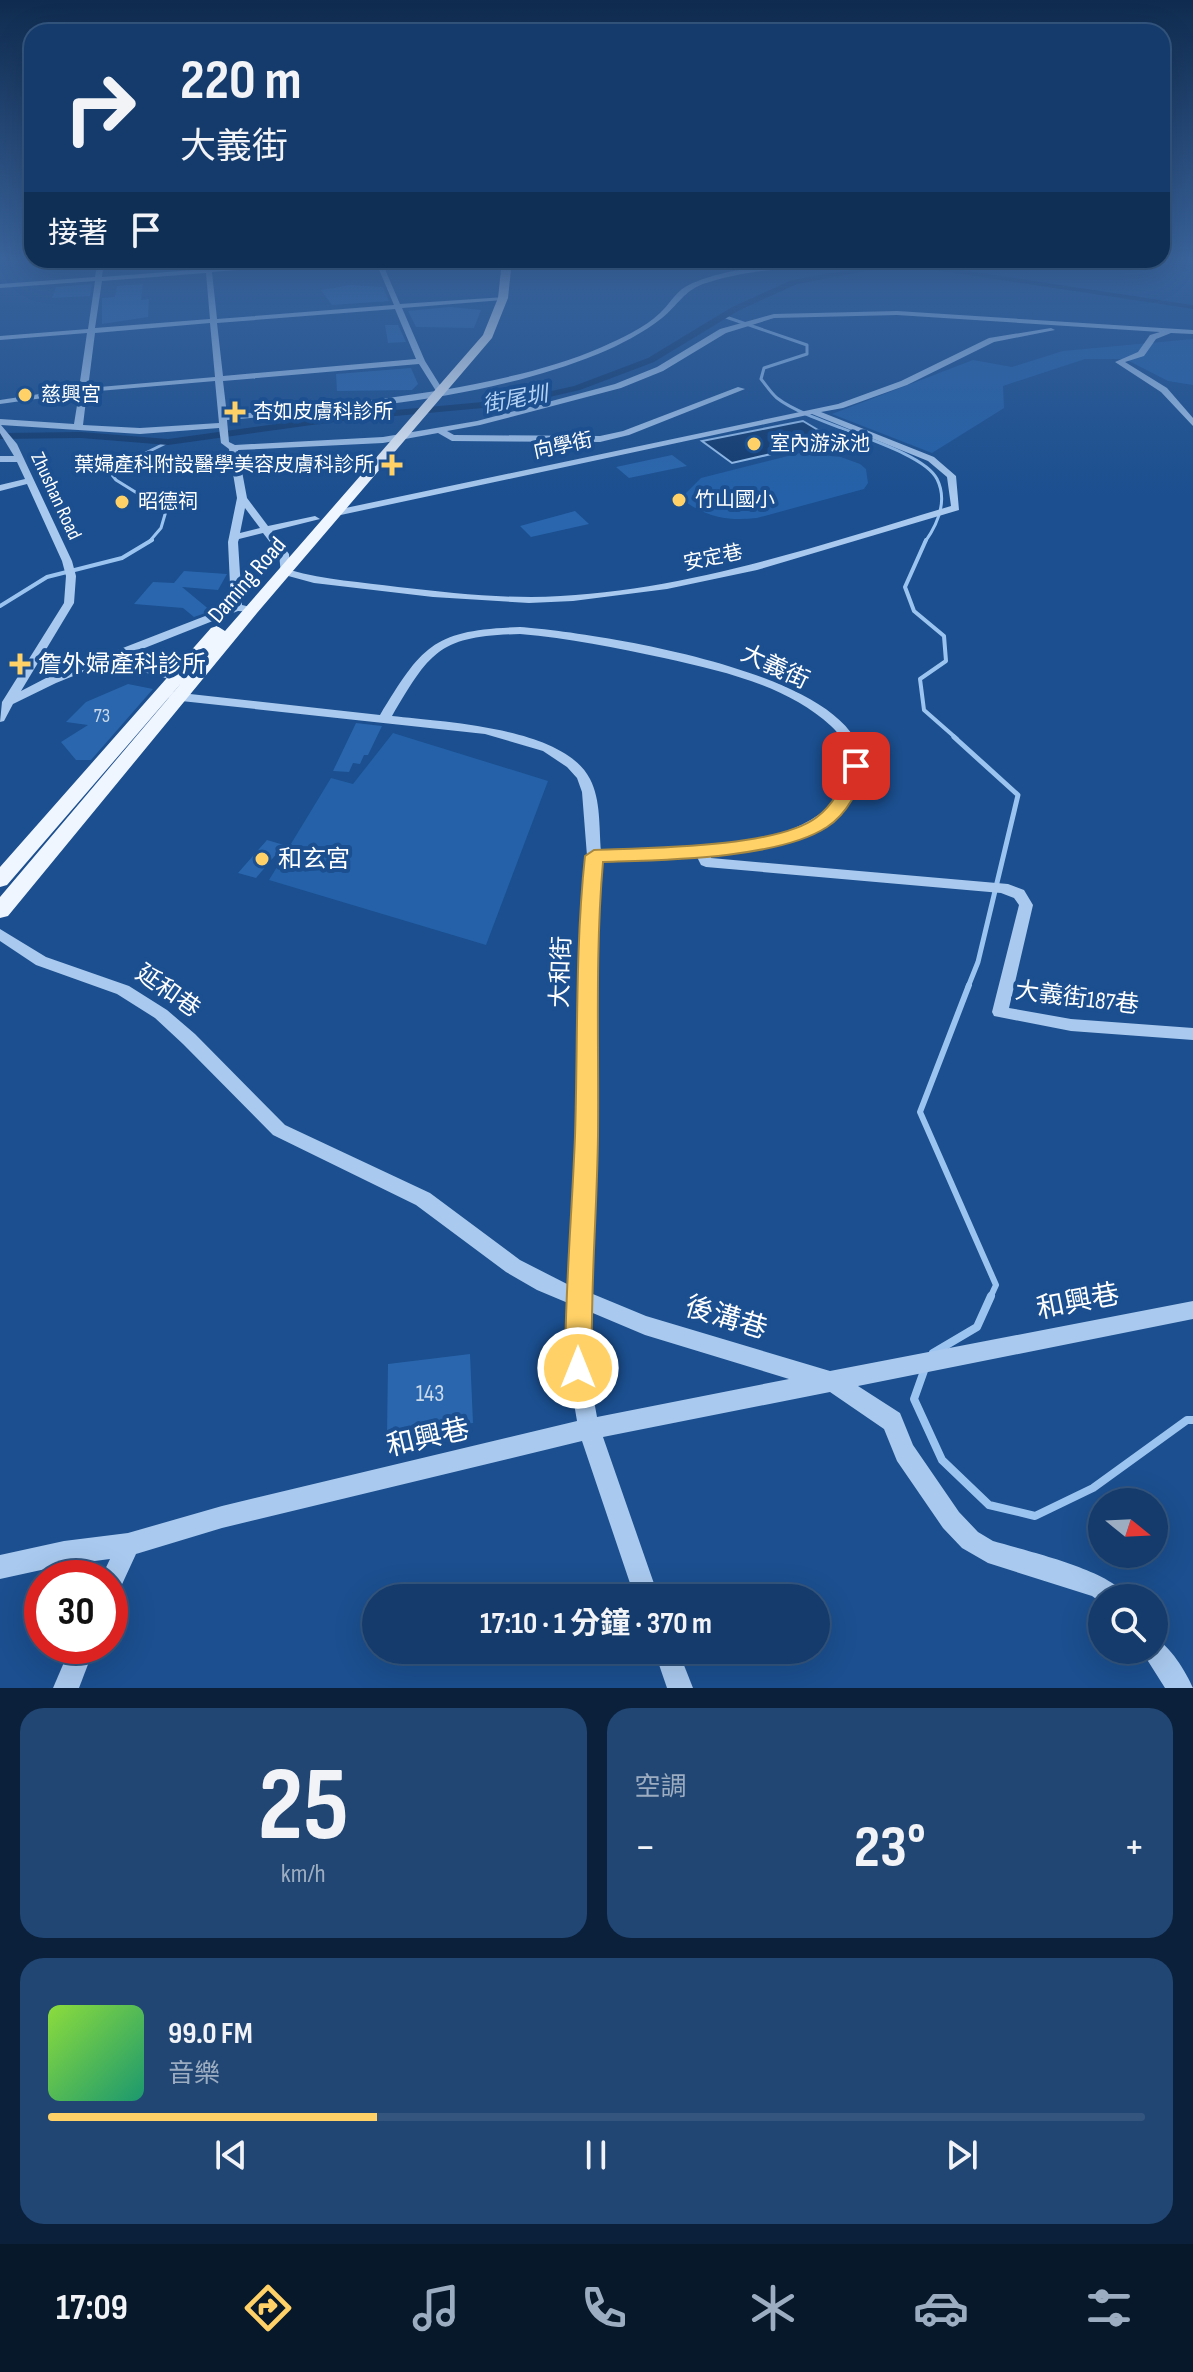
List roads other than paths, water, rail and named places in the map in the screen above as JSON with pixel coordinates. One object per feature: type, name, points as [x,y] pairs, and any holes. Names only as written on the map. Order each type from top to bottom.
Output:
[{"type":"main road","points":[[396,433],[426,400],[472,339]]},
{"type":"main road","points":[[396,433],[411,407],[426,400]]},
{"type":"main road","name":"Daming Road","points":[[0,880],[159,695],[336,513],[396,433]]},
{"type":"main road","name":"Daming Road","points":[[285,563],[315,519],[396,433]]},
{"type":"main road","name":"Daming Road","points":[[0,911],[180,696],[244,609]]},
{"type":"street","points":[[78,428],[89,339]]},
{"type":"street","points":[[215,339],[222,422],[242,498],[285,563]]},
{"type":"street","points":[[412,339],[436,386],[537,371],[599,351],[621,339]]},
{"type":"street","points":[[229,446],[440,431],[618,386],[660,369],[713,339]]},
{"type":"street","points":[[813,412],[891,388],[998,339]]},
{"type":"street","points":[[1152,339],[1141,354],[1119,362],[1164,390],[1193,423]]},
{"type":"street","points":[[0,402],[85,391],[421,361]]},
{"type":"street","points":[[440,431],[452,438],[600,439],[626,433],[741,389]]},
{"type":"street","points":[[0,425],[140,431],[426,400]]},
{"type":"street","name":"向學街","points":[[336,513],[813,412]]},
{"type":"street","name":"安定巷","points":[[285,563],[356,586],[529,600],[573,598],[667,586],[757,567],[956,508],[951,476],[931,459],[813,412]]},
{"type":"street","name":"Zhushan Road","points":[[0,425],[13,444],[71,576],[69,603],[8,702]]},
{"type":"street","points":[[0,459],[18,459]]},
{"type":"street","points":[[0,488],[28,481]]},
{"type":"street","points":[[0,718],[8,702],[52,680],[244,609],[234,537],[242,498]]},
{"type":"street","points":[[234,537],[315,519]]},
{"type":"street","name":"大義街","points":[[385,717],[420,661],[438,646],[477,633],[514,631],[638,649],[724,668],[779,690],[836,723],[853,747],[856,766],[852,785],[822,822],[797,835],[702,852],[594,856]]},
{"type":"street","points":[[126,653],[140,668],[176,677]]},
{"type":"street","name":"大和街","points":[[159,695],[486,730],[538,744],[565,758],[583,777],[589,792],[594,856],[589,905],[586,1140],[578,1298],[578,1368],[589,1429],[642,1584]]},
{"type":"street","name":"大義街187巷","points":[[702,852],[706,862],[1003,888],[1019,894],[1026,905],[1000,1012],[1071,1025],[1193,1034]]},
{"type":"street","name":"延和巷","points":[[0,934],[41,961],[123,990],[161,1014],[279,1130]]},
{"type":"street","name":"後溝巷","points":[[279,1130],[423,1199],[513,1266],[544,1284],[645,1325],[835,1383],[892,1421],[905,1453],[951,1520],[970,1540],[988,1551],[1093,1584]]},
{"type":"street","name":"和興巷","points":[[0,1567],[64,1553],[128,1545],[222,1517],[589,1429],[835,1383],[1193,1310]]},
{"type":"street","points":[[121,1560],[128,1545]]},
{"type":"street","points":[[66,1688],[76,1664]]},
{"type":"street","points":[[671,1664],[680,1688]]},
{"type":"street","points":[[1163,1664],[1180,1688]]},
{"type":"waterway","name":"街尾圳","points":[[0,436],[81,435],[168,442],[341,418],[515,402],[577,388],[651,360],[686,339]]},
{"type":"waterway","points":[[789,339],[807,345],[807,354],[764,368],[761,379],[777,398],[793,408],[888,446],[927,467],[937,479],[941,504],[937,520],[925,541]]},
{"type":"waterway","points":[[149,542],[161,528],[166,511],[116,480],[109,471],[168,442]]},
{"type":"waterway","points":[[925,541],[905,587],[914,611],[944,636],[946,661],[920,679],[924,710],[957,739]]},
{"type":"waterway","points":[[0,606],[47,577],[122,558],[149,542]]},
{"type":"waterway","points":[[954,737],[1018,795],[978,962],[968,987]]},
{"type":"waterway","points":[[969,985],[920,1112],[996,1285],[990,1298]]},
{"type":"waterway","points":[[933,1353],[977,1327],[991,1296]]},
{"type":"waterway","points":[[925,1368],[914,1399],[942,1460],[989,1505],[1035,1516],[1093,1488],[1187,1420],[1193,1420]]},
{"type":"place","name":"慈興宮","points":[[25,395]]},
{"type":"place","name":"杏如皮膚科診所","points":[[235,412]]},
{"type":"place","name":"室內游泳池","points":[[754,444]]},
{"type":"place","name":"葉婦產科附設醫學美容皮膚科診所","points":[[392,465]]},
{"type":"place","name":"竹山國小","points":[[679,500]]},
{"type":"place","name":"昭德祠","points":[[122,502]]},
{"type":"place","name":"詹外婦產科診所","points":[[20,664]]},
{"type":"place","name":"和玄宮","points":[[262,859]]}]
